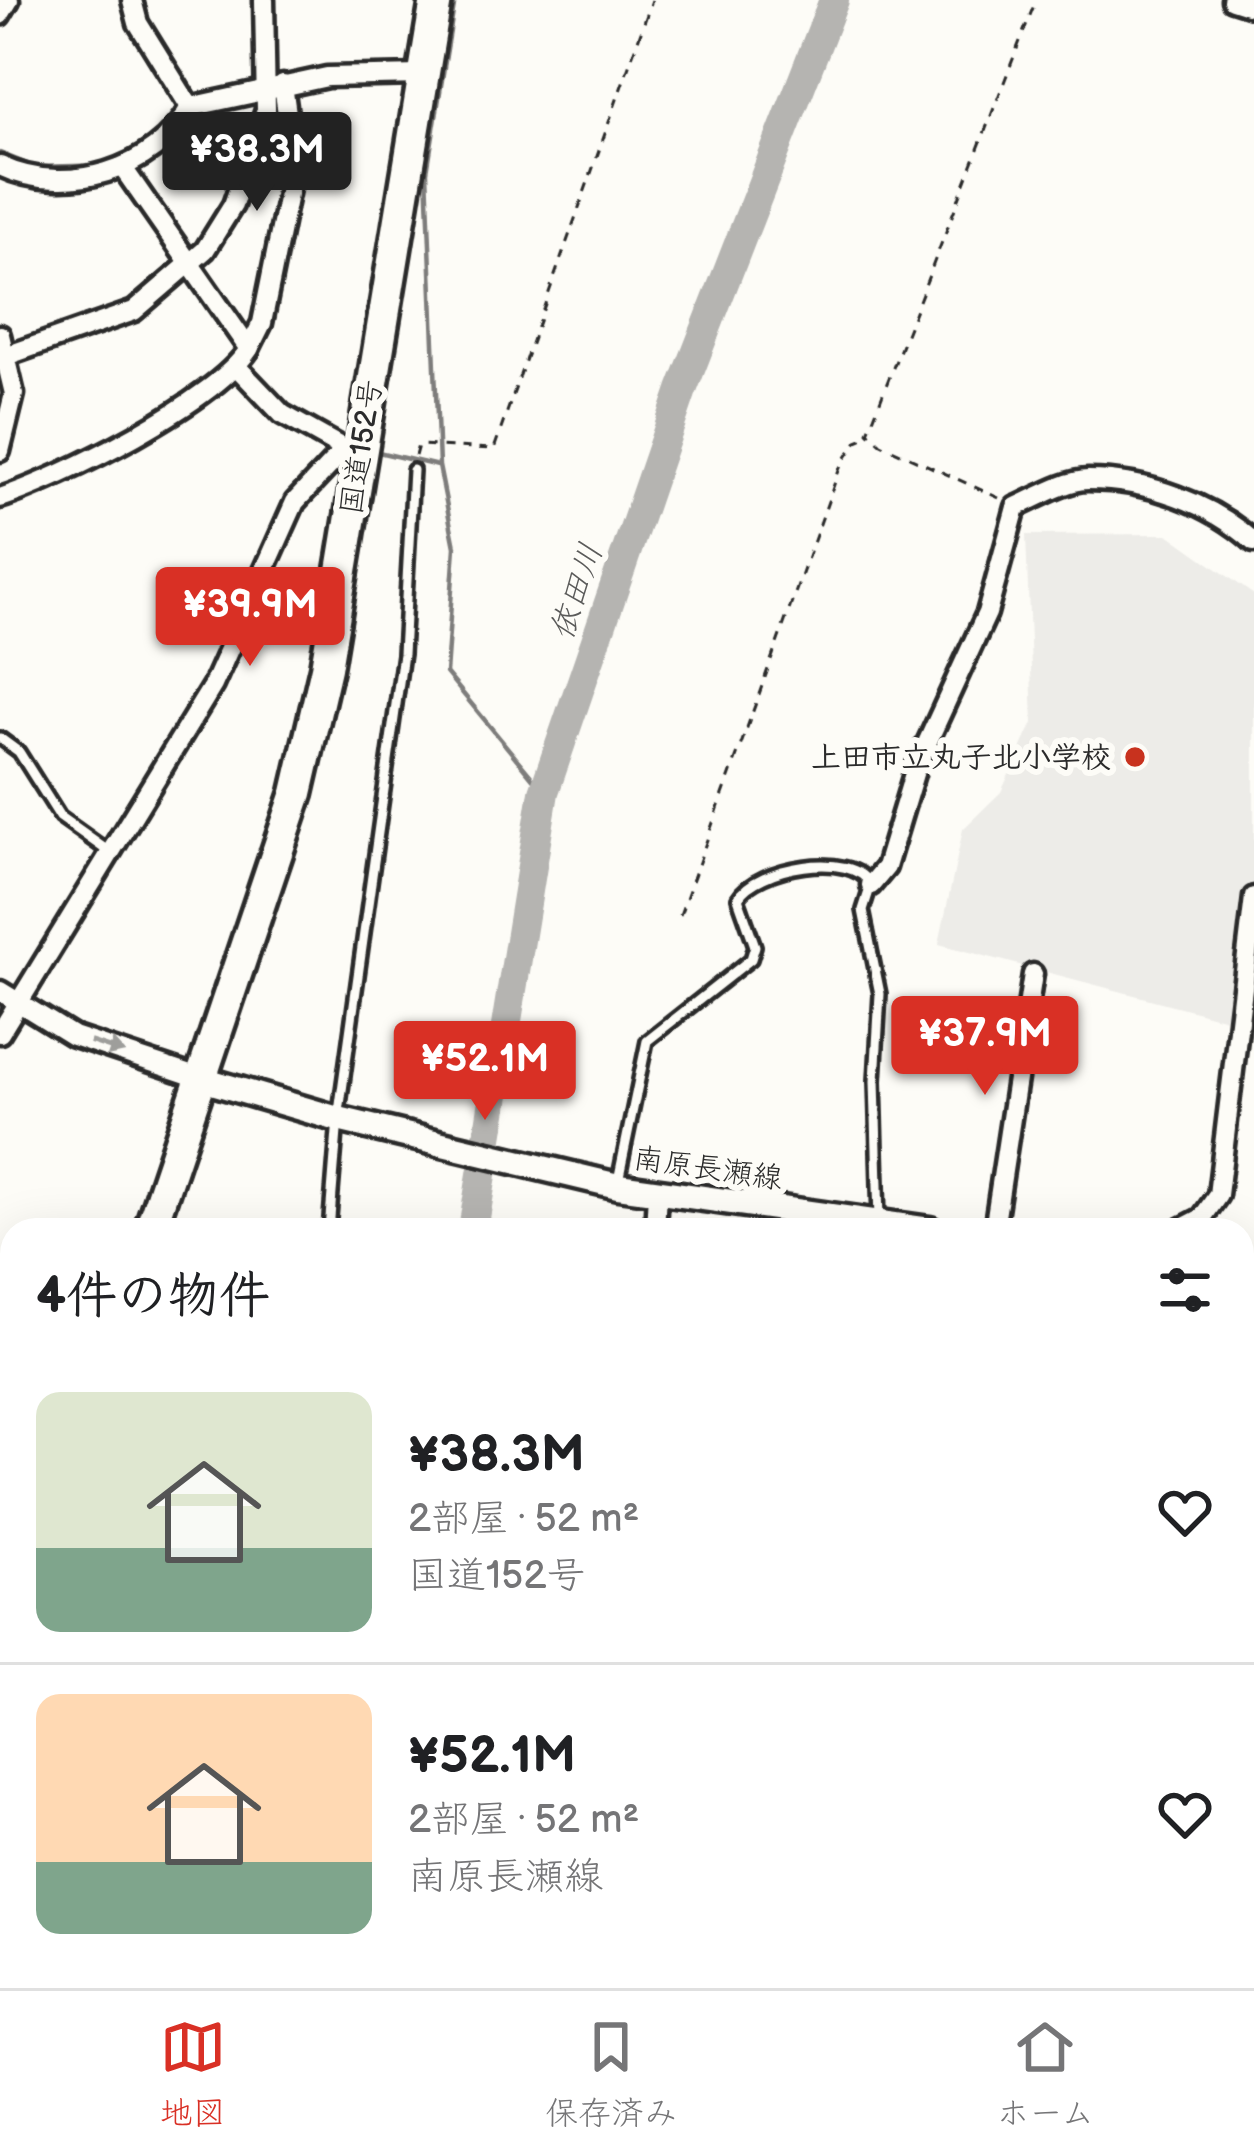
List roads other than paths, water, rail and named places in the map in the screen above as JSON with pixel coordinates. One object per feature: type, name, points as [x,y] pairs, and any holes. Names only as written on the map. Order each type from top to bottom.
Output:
[{"type":"highway","name":"国道152号","points":[[154,1218],[297,793],[326,668],[352,453],[436,0]]},
{"type":"main road","name":"南原長瀬線","points":[[202,1079],[338,1119],[617,1186],[813,1218]]},
{"type":"street","points":[[0,15],[10,0]]},
{"type":"street","points":[[132,0],[138,22],[190,107]]},
{"type":"street","points":[[0,498],[58,480],[237,367],[249,349],[262,323],[294,164],[263,0]]},
{"type":"street","points":[[1232,0],[1254,7]]},
{"type":"street","points":[[0,166],[55,179],[123,168],[165,140],[190,107],[276,86],[367,72],[422,75]]},
{"type":"street","points":[[0,451],[14,394],[2,349],[80,334],[134,311],[190,266],[232,205],[276,86]]},
{"type":"street","points":[[123,168],[249,349]]},
{"type":"street","points":[[0,1034],[213,685],[295,502],[352,453],[265,400],[237,367]]},
{"type":"street","points":[[871,885],[886,867],[916,767],[987,613],[1016,507],[1084,479],[1162,491],[1227,517],[1254,542]]},
{"type":"street","points":[[1202,1218],[1218,1196],[1254,897]]},
{"type":"street","points":[[996,1218],[1033,974]]},
{"type":"street","points":[[0,991],[73,1036],[202,1079]]},
{"type":"street","points":[[656,1218],[657,1193]]},
{"type":"lane","points":[[330,1218],[338,1119],[403,654],[412,470]]},
{"type":"lane","points":[[0,738],[20,752],[60,817],[112,854]]},
{"type":"lane","points":[[617,1186],[647,1041],[751,959],[755,946],[738,898],[742,890],[792,867],[836,865],[856,870],[871,885],[863,910],[880,994],[875,1081],[879,1218]]},
{"type":"waterway","points":[[455,0],[427,172],[439,466],[455,547],[446,673],[544,792]]},
{"type":"waterway","name":"依田川","points":[[475,1218],[544,792],[682,390],[834,0]]},
{"type":"waterway","points":[[0,153],[35,167],[110,165]]},
{"type":"waterway","points":[[374,451],[438,466]]},
{"type":"place","name":"上田市立丸子北小学校","points":[[1135,757]]}]
